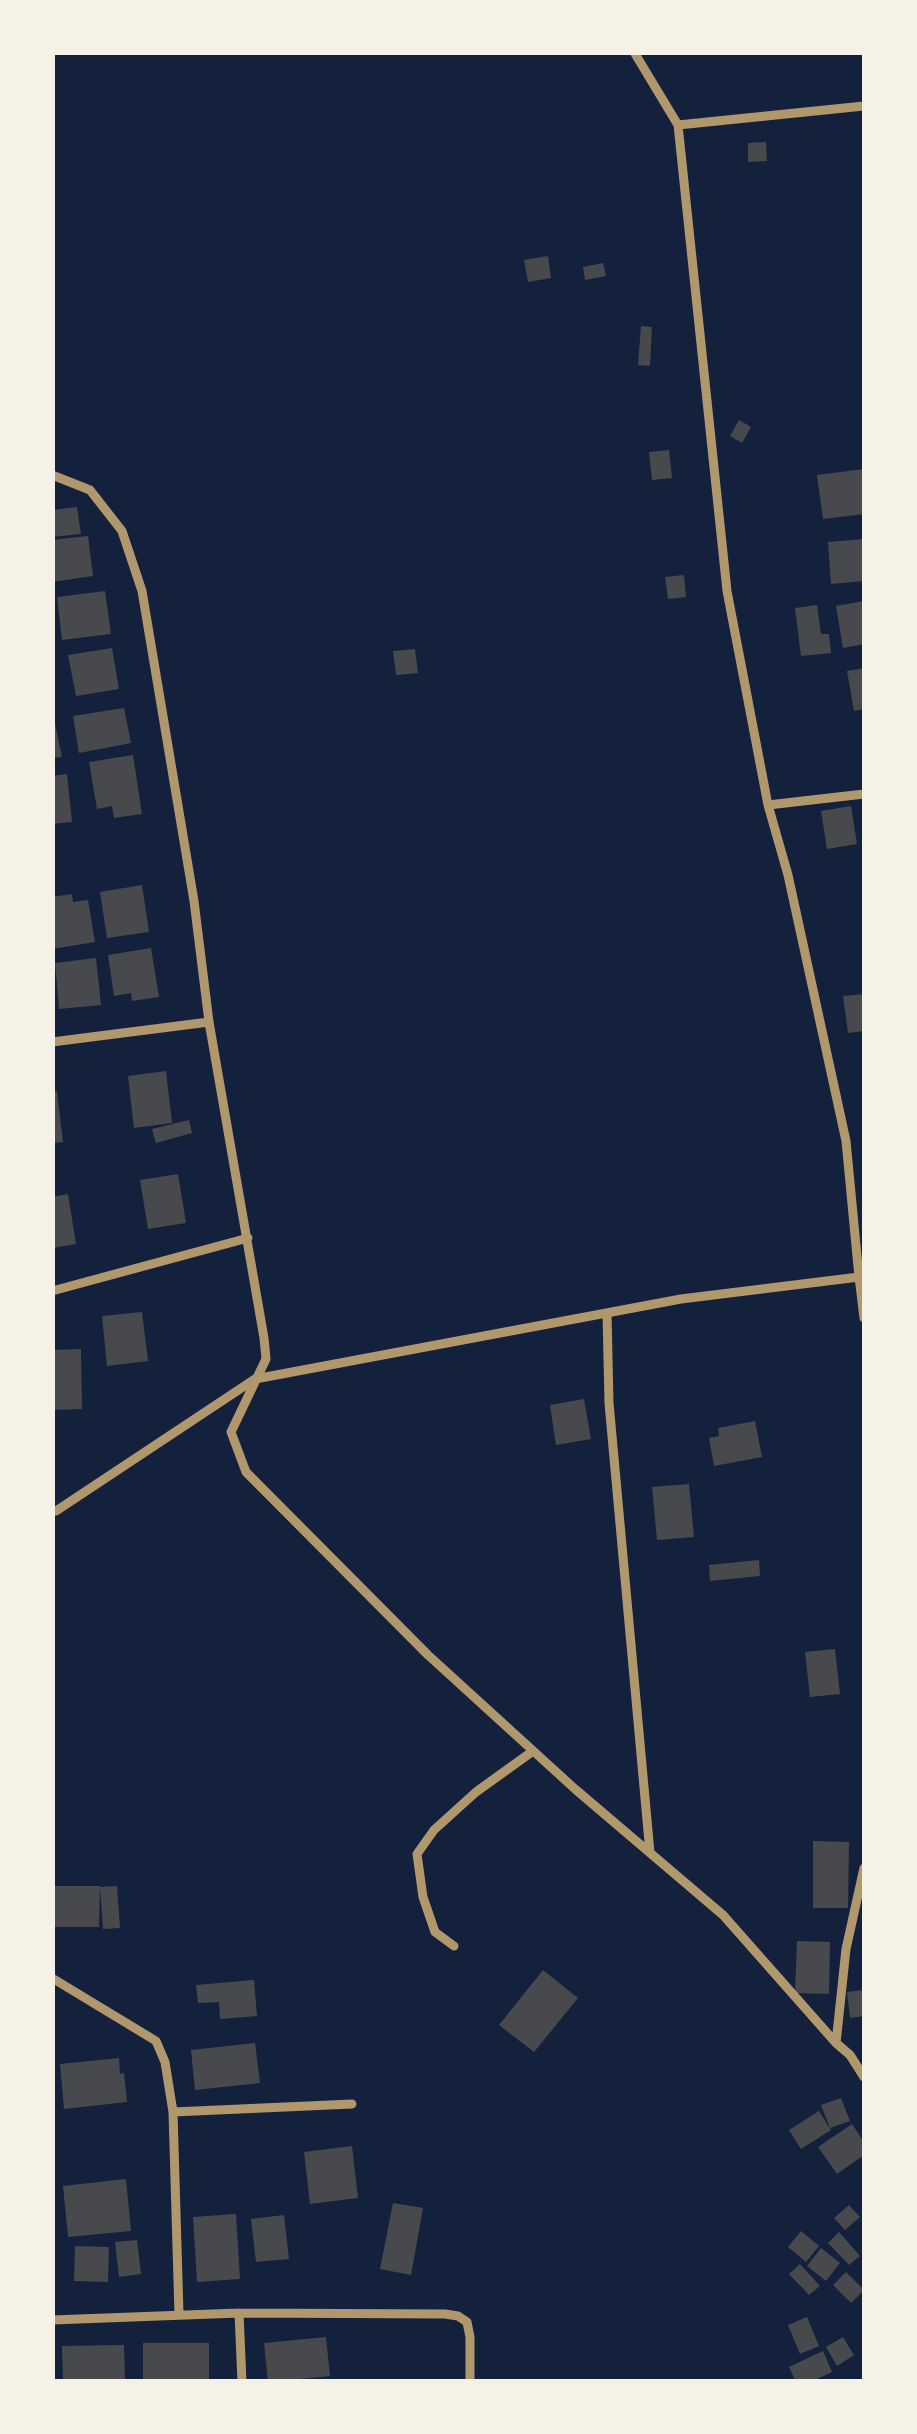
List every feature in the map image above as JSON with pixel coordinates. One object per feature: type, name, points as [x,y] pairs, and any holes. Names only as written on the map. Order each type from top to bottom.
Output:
[{"type":"street","points":[[634,52],[678,126],[727,591],[768,804],[788,874],[846,1142],[864,1318]]},
{"type":"street","points":[[678,126],[864,106]]},
{"type":"street","points":[[52,475],[90,490],[122,531],[142,590],[266,1359],[232,1432],[246,1472],[342,1572],[533,1751],[723,1915],[850,2055],[864,2077]]},
{"type":"street","points":[[768,804],[864,794]]},
{"type":"street","points":[[52,1042],[209,1022]]},
{"type":"street","points":[[52,1292],[248,1238]]},
{"type":"street","points":[[56,1511],[255,1379],[681,1299],[859,1278]]},
{"type":"street","points":[[606,1313],[609,1403],[650,1853]]},
{"type":"street","points":[[454,1946],[435,1932],[423,1897],[417,1854],[434,1830],[476,1792],[533,1751]]},
{"type":"street","points":[[836,2042],[846,1949],[864,1868]]},
{"type":"street","points":[[52,1978],[156,2041],[166,2062],[173,2112],[179,2314]]},
{"type":"street","points":[[173,2112],[352,2104]]},
{"type":"street","points":[[239,2313],[242,2382]]},
{"type":"street","points":[[52,2320],[239,2313],[458,2316],[467,2322],[470,2337],[470,2382]]},
{"type":"building","points":[[766,142],[767,161],[748,162],[748,143]]},
{"type":"building","points":[[548,256],[551,278],[528,282],[524,260]]},
{"type":"building","points":[[603,263],[606,276],[585,280],[583,267]]},
{"type":"building","points":[[641,326],[652,327],[650,366],[638,365]]},
{"type":"building","points":[[739,420],[751,427],[742,443],[730,436]]},
{"type":"building","points":[[669,450],[672,478],[652,480],[649,452]]},
{"type":"building","points":[[864,469],[864,514],[823,519],[817,475]]},
{"type":"building","points":[[77,507],[81,534],[52,537],[52,510]]},
{"type":"building","points":[[88,536],[93,576],[52,582],[52,540]]},
{"type":"building","points":[[864,539],[864,581],[831,584],[828,542]]},
{"type":"building","points":[[684,575],[686,597],[668,599],[665,577]]},
{"type":"building","points":[[105,591],[111,634],[62,640],[57,597]]},
{"type":"building","points":[[864,601],[864,644],[843,648],[836,606]]},
{"type":"building","points":[[817,605],[821,634],[829,634],[831,653],[801,656],[795,608]]},
{"type":"building","points":[[112,648],[119,689],[76,696],[68,655]]},
{"type":"building","points":[[415,649],[418,673],[396,675],[393,651]]},
{"type":"building","points":[[864,668],[864,709],[854,711],[847,671]]},
{"type":"building","points":[[124,708],[131,743],[79,753],[73,716]]},
{"type":"building","points":[[52,709],[62,757],[52,758]]},
{"type":"building","points":[[133,755],[142,814],[114,818],[112,806],[97,809],[89,762]]},
{"type":"building","points":[[67,774],[72,822],[52,824],[52,776]]},
{"type":"building","points":[[851,806],[857,844],[827,849],[821,811]]},
{"type":"building","points":[[142,885],[149,932],[107,938],[100,892]]},
{"type":"building","points":[[72,894],[73,902],[88,900],[95,942],[52,949],[52,897]]},
{"type":"building","points":[[151,948],[159,997],[132,1001],[131,993],[114,996],[108,955]]},
{"type":"building","points":[[96,958],[101,1005],[59,1009],[55,963]]},
{"type":"building","points":[[864,994],[864,1031],[848,1033],[843,996]]},
{"type":"building","points":[[166,1071],[172,1123],[134,1128],[128,1076]]},
{"type":"building","points":[[57,1091],[63,1142],[52,1143],[52,1092]]},
{"type":"building","points":[[189,1120],[192,1133],[156,1143],[152,1129]]},
{"type":"building","points":[[178,1174],[186,1223],[148,1229],[140,1180]]},
{"type":"building","points":[[68,1194],[76,1244],[52,1248],[52,1197]]},
{"type":"building","points":[[142,1312],[148,1361],[107,1366],[102,1316]]},
{"type":"building","points":[[81,1349],[82,1409],[52,1410],[52,1350]]},
{"type":"building","points":[[584,1399],[591,1439],[556,1445],[550,1405]]},
{"type":"building","points":[[755,1421],[762,1457],[714,1466],[709,1438],[719,1436],[718,1428]]},
{"type":"building","points":[[689,1484],[694,1537],[657,1540],[652,1487]]},
{"type":"building","points":[[759,1560],[760,1576],[710,1581],[709,1565]]},
{"type":"building","points":[[835,1649],[840,1694],[810,1697],[805,1652]]},
{"type":"building","points":[[813,1841],[849,1842],[848,1908],[813,1908]]},
{"type":"building","points":[[52,1886],[100,1886],[99,1927],[52,1927]]},
{"type":"building","points":[[117,1886],[120,1928],[103,1929],[100,1887]]},
{"type":"building","points":[[797,1941],[830,1942],[829,1994],[795,1993]]},
{"type":"building","points":[[543,1970],[578,1998],[534,2052],[499,2025]]},
{"type":"building","points":[[254,1980],[257,2016],[220,2019],[219,2002],[198,2003],[196,1985]]},
{"type":"building","points":[[864,1990],[864,2016],[850,2018],[847,1992]]},
{"type":"building","points":[[255,2043],[260,2083],[195,2090],[191,2050]]},
{"type":"building","points":[[119,2058],[127,2102],[64,2109],[60,2064]]},
{"type":"building","points":[[841,2098],[850,2121],[830,2128],[821,2105]]},
{"type":"building","points":[[819,2111],[831,2130],[801,2149],[789,2130]]},
{"type":"building","points":[[852,2124],[864,2142],[864,2155],[837,2174],[818,2147]]},
{"type":"building","points":[[352,2146],[358,2198],[310,2204],[304,2152]]},
{"type":"building","points":[[126,2179],[131,2231],[68,2237],[63,2186]]},
{"type":"building","points":[[393,2203],[423,2208],[411,2275],[380,2269]]},
{"type":"building","points":[[849,2205],[860,2217],[845,2230],[834,2218]]},
{"type":"building","points":[[236,2214],[240,2279],[197,2282],[193,2217]]},
{"type":"building","points":[[284,2215],[289,2259],[256,2262],[251,2219]]},
{"type":"building","points":[[801,2231],[819,2246],[806,2262],[788,2247]]},
{"type":"building","points":[[839,2232],[860,2256],[849,2265],[828,2243]]},
{"type":"building","points":[[137,2240],[141,2274],[119,2277],[115,2242]]},
{"type":"building","points":[[75,2246],[109,2247],[108,2282],[74,2281]]},
{"type":"building","points":[[821,2248],[840,2263],[826,2281],[807,2266]]},
{"type":"building","points":[[800,2264],[820,2286],[809,2295],[789,2274]]},
{"type":"building","points":[[846,2272],[864,2290],[851,2303],[833,2285]]},
{"type":"building","points":[[807,2317],[819,2346],[800,2354],[788,2325]]},
{"type":"building","points":[[326,2337],[330,2376],[268,2382],[264,2343]]},
{"type":"building","points":[[843,2337],[854,2355],[837,2366],[826,2347]]},
{"type":"building","points":[[143,2343],[209,2343],[209,2382],[143,2381]]},
{"type":"building","points":[[124,2345],[125,2380],[63,2381],[62,2346]]},
{"type":"building","points":[[823,2351],[832,2372],[811,2382],[796,2382],[789,2367]]}]
